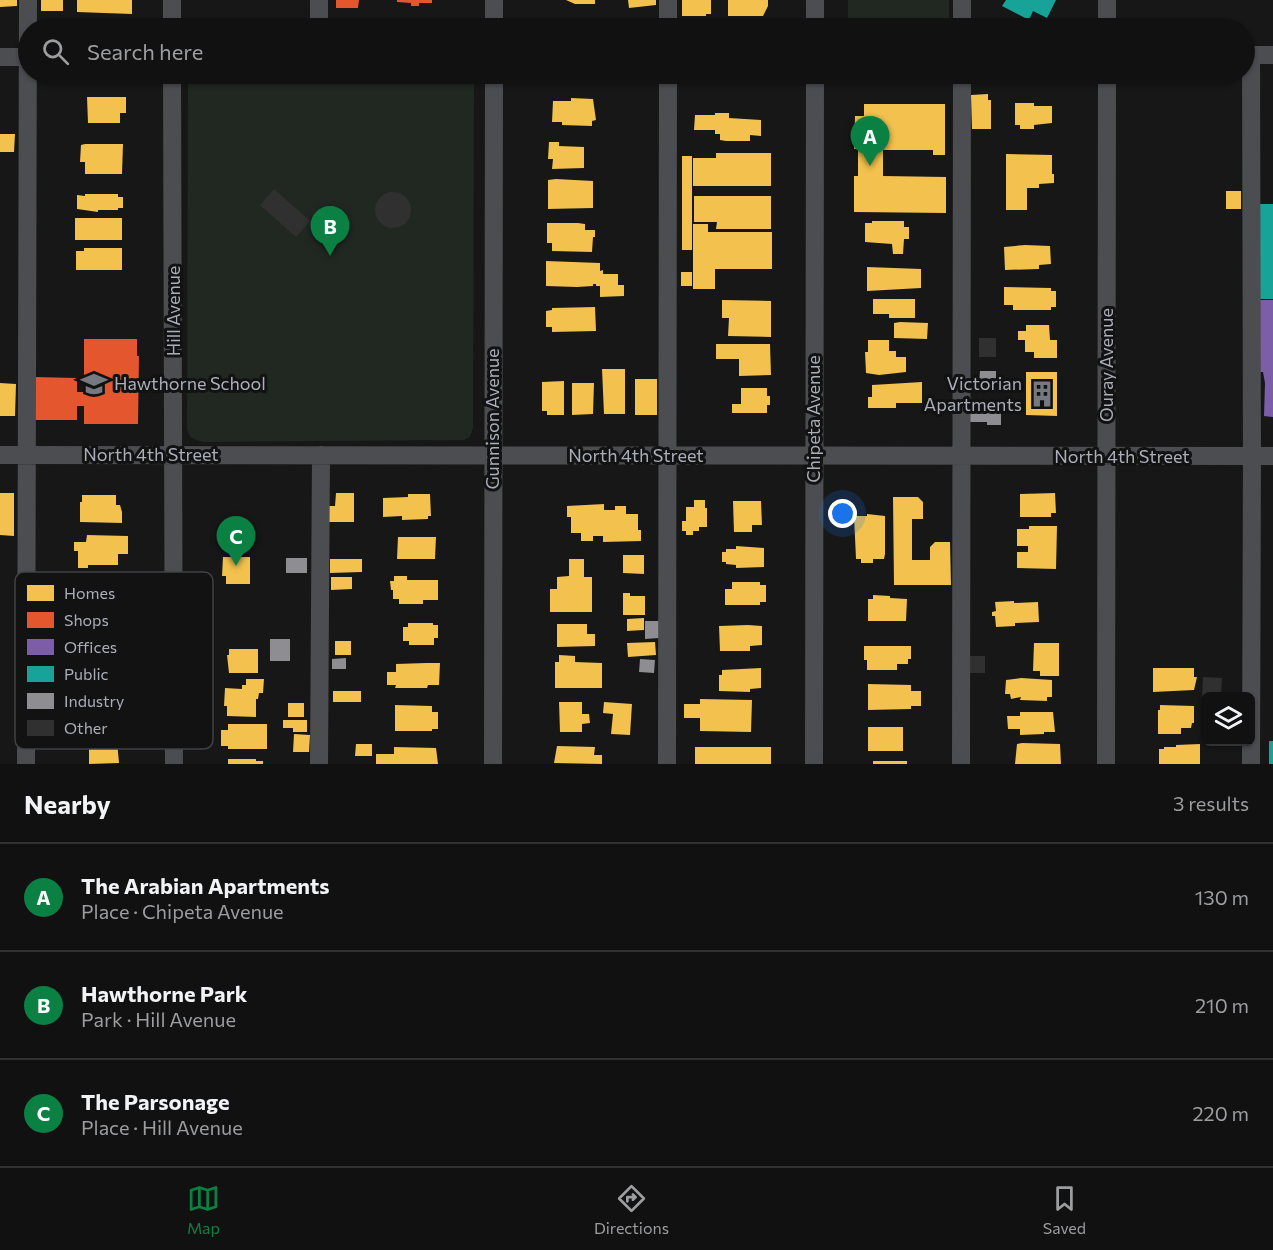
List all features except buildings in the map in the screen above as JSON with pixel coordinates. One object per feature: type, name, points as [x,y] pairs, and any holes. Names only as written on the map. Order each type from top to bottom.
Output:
[{"type":"street","points":[[28,0],[28,18]]},
{"type":"street","points":[[172,0],[172,18]]},
{"type":"street","points":[[319,0],[319,18]]},
{"type":"street","points":[[494,0],[494,18]]},
{"type":"street","points":[[668,0],[668,18]]},
{"type":"street","points":[[815,0],[815,18]]},
{"type":"street","points":[[962,0],[962,18]]},
{"type":"street","points":[[1107,0],[1107,18]]},
{"type":"street","points":[[1255,55],[1273,55]]},
{"type":"street","points":[[0,57],[18,57]]},
{"type":"street","points":[[26,572],[28,84]]},
{"type":"street","name":"Hill Avenue","points":[[172,84],[174,572]]},
{"type":"street","name":"Gunnison Avenue","points":[[493,764],[494,84]]},
{"type":"street","points":[[667,764],[668,84]]},
{"type":"street","name":"Chipeta Avenue","points":[[814,764],[815,84]]},
{"type":"street","points":[[961,764],[962,84]]},
{"type":"street","name":"Ouray Avenue","points":[[1106,764],[1107,84]]},
{"type":"street","points":[[1248,84],[1252,457],[1251,764]]},
{"type":"street","name":"North 4th Street","points":[[0,455],[1273,456]]},
{"type":"street","points":[[319,764],[321,455]]},
{"type":"shaded area","points":[[848,0],[949,0],[949,18],[848,18]]},
{"type":"shaded area","points":[[188,84],[474,84],[473,428],[470,437],[464,440],[204,442],[191,437],[187,429]]},
{"type":"place","name":"The Arabian Apartments","points":[[870,166]]},
{"type":"place","name":"Hawthorne Park","points":[[330,256]]},
{"type":"place","name":"Hawthorne School","points":[[94,384]]},
{"type":"place","name":"Victorian Apartments","points":[[1042,394]]},
{"type":"place","name":"The Parsonage","points":[[236,566]]}]
